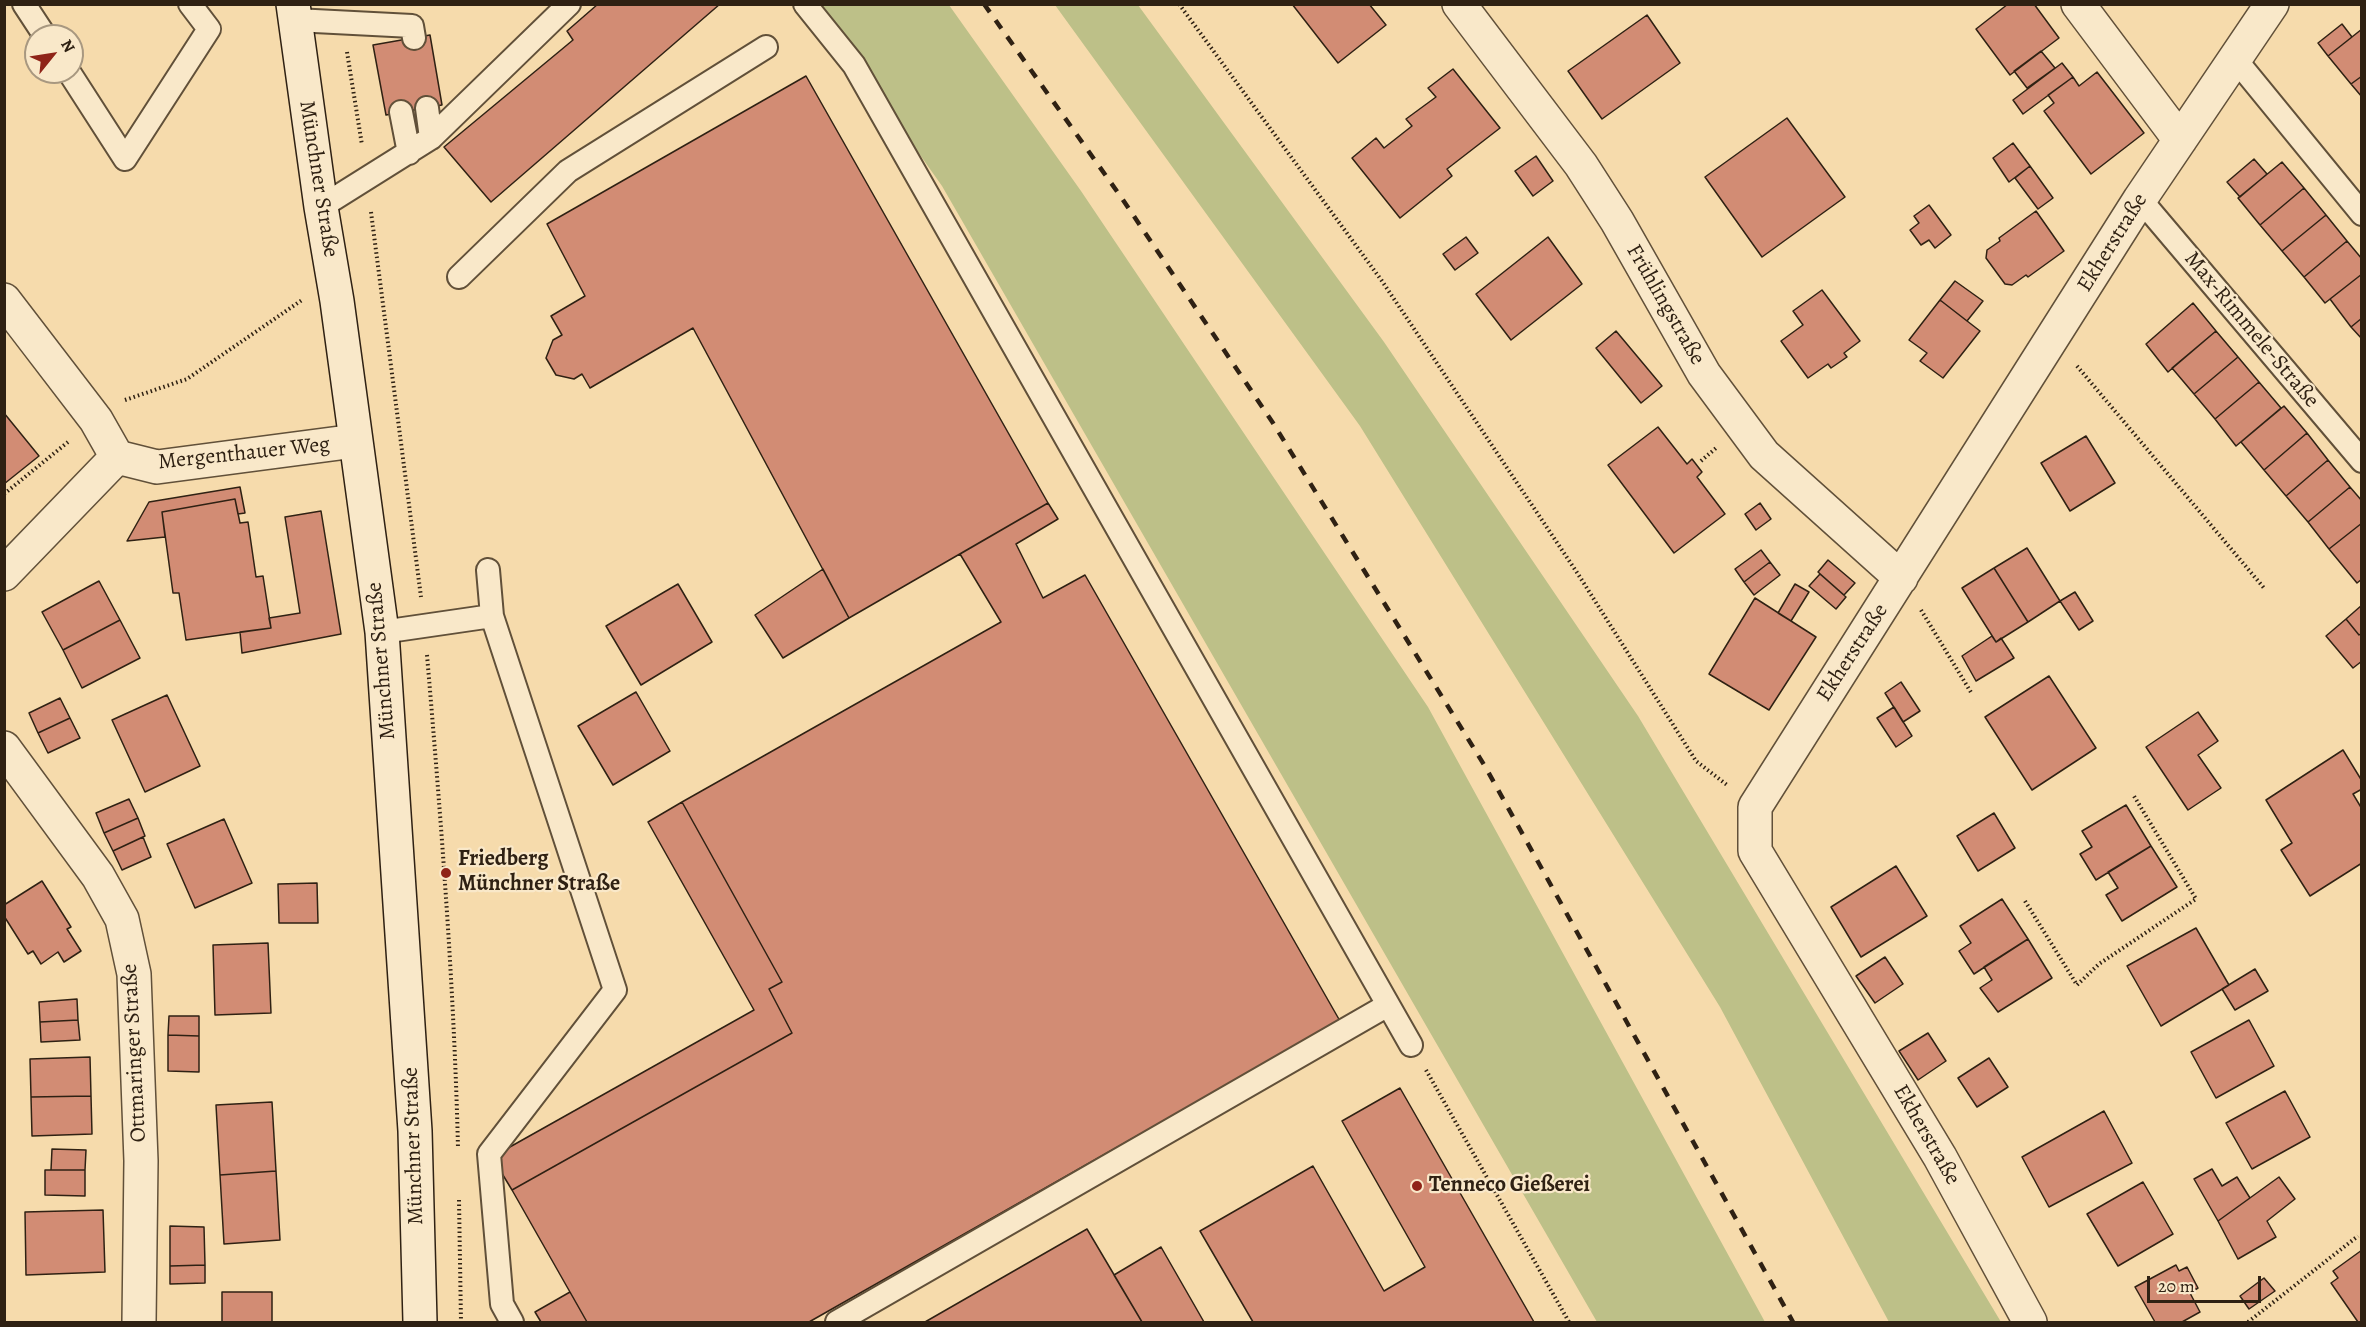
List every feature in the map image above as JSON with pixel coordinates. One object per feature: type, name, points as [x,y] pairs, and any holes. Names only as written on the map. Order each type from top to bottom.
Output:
[{"type":"street","name":"Frühlingstraße","points":[[1459,4],[1581,165],[1617,220],[1704,374],[1756,446],[1832,519],[1901,578]]},
{"type":"street","points":[[2078,4],[2180,140]]},
{"type":"street","name":"Ekherstraße","points":[[2030,1323],[1940,1157],[1755,851],[1755,807],[2140,199],[2272,4]]},
{"type":"street","name":"Münchner Straße","points":[[294,12],[321,207],[337,301],[382,632],[415,1131],[420,1323]]},
{"type":"street","points":[[4,300],[96,420],[117,457],[4,574]]},
{"type":"street","name":"Mergenthauer Weg","points":[[117,457],[157,467],[355,441]]},
{"type":"street","name":"Ottmaringer Straße","points":[[4,748],[98,876],[122,919],[134,974],[141,1161],[140,1323]]},
{"type":"lane","points":[[24,4],[37,24]]},
{"type":"lane","points":[[77,84],[125,159],[209,29],[190,4]]},
{"type":"lane","points":[[321,207],[431,138],[569,4]]},
{"type":"lane","points":[[805,4],[854,65],[1411,1045]]},
{"type":"lane","points":[[294,12],[387,34],[412,26],[414,38]]},
{"type":"lane","points":[[459,277],[568,171],[766,47]]},
{"type":"lane","points":[[2236,60],[2361,214]]},
{"type":"lane","points":[[427,108],[431,138]]},
{"type":"lane","points":[[401,112],[409,153]]},
{"type":"lane","name":"Max-Rimmele-Straße","points":[[2140,199],[2361,461]]},
{"type":"lane","points":[[488,570],[492,616],[615,990],[489,1154],[502,1304],[512,1323]]},
{"type":"lane","points":[[382,632],[492,616]]},
{"type":"lane","points":[[837,1323],[1388,1005]]},
{"type":"path","points":[[1179,4],[1382,281],[1572,564],[1696,761],[1755,807]]},
{"type":"path","points":[[4,494],[119,402],[187,379],[307,296]]},
{"type":"path","points":[[2053,337],[2264,588]]},
{"type":"path","points":[[1901,578],[1972,694]]},
{"type":"path","points":[[2025,902],[2077,985],[2099,964],[2196,899],[2134,796]]},
{"type":"path","points":[[1411,1045],[1569,1323]]},
{"type":"path","points":[[2248,1322],[2358,1236]]},
{"type":"green space","points":[[814,5],[949,5],[1081,191],[1428,707],[1765,1322],[1597,1322],[942,186]]},
{"type":"green space","points":[[1055,5],[1138,5],[1384,342],[1638,716],[2001,1322],[1889,1322],[1720,1007],[1360,426]]},
{"type":"building","points":[[598,4],[720,4],[491,202],[444,147],[573,40],[567,31]]},
{"type":"building","points":[[1292,4],[1369,4],[1386,25],[1338,63]]},
{"type":"building","points":[[2008,4],[2034,4],[2059,38],[2010,75],[1976,29]]},
{"type":"building","points":[[1647,15],[1680,63],[1602,119],[1568,71]]},
{"type":"building","points":[[2342,24],[2352,37],[2328,56],[2318,43]]},
{"type":"building","points":[[2362,29],[2362,76],[2351,84],[2328,56]]},
{"type":"building","points":[[430,35],[442,105],[386,115],[373,45]]},
{"type":"building","points":[[2041,51],[2055,68],[2027,88],[2014,71]]},
{"type":"building","points":[[2062,63],[2073,77],[2023,114],[2013,100]]},
{"type":"building","points":[[1453,69],[1500,128],[1447,169],[1452,176],[1400,218],[1352,158],[1376,138],[1384,148],[1412,126],[1406,119],[1436,97],[1428,88]]},
{"type":"building","points":[[2097,72],[2144,133],[2091,174],[2044,111],[2054,103],[2048,95],[2073,77],[2079,86]]},
{"type":"building","points":[[806,76],[1048,503],[849,618],[693,328],[590,388],[582,374],[574,379],[556,375],[546,358],[553,340],[562,335],[551,316],[585,296],[547,224]]},
{"type":"building","points":[[2362,76],[2362,97],[2351,84]]},
{"type":"building","points":[[1787,118],[1845,197],[1762,257],[1705,177]]},
{"type":"building","points":[[2013,143],[2030,166],[2009,182],[1993,158]]},
{"type":"building","points":[[1536,156],[1553,181],[1533,196],[1515,171]]},
{"type":"building","points":[[2254,159],[2267,174],[2240,197],[2227,182]]},
{"type":"building","points":[[2282,162],[2304,188],[2260,225],[2238,198]]},
{"type":"building","points":[[2030,166],[2053,198],[2038,209],[2015,178]]},
{"type":"building","points":[[2304,188],[2326,215],[2282,251],[2260,225]]},
{"type":"building","points":[[1929,205],[1951,235],[1935,248],[1929,240],[1921,245],[1910,230],[1919,223],[1914,216]]},
{"type":"building","points":[[2036,211],[2064,251],[2028,277],[2026,275],[2012,285],[2005,284],[1986,258],[1987,250],[2000,241],[1999,238]]},
{"type":"building","points":[[2326,215],[2347,241],[2304,277],[2282,251]]},
{"type":"building","points":[[1466,237],[1478,253],[1455,270],[1443,254]]},
{"type":"building","points":[[1548,237],[1582,284],[1511,340],[1476,294]]},
{"type":"building","points":[[2347,241],[2362,259],[2362,274],[2325,303],[2304,277]]},
{"type":"building","points":[[2362,274],[2362,318],[2351,327],[2330,299]]},
{"type":"building","points":[[1955,281],[1983,301],[1967,321],[1940,300]]},
{"type":"building","points":[[1822,290],[1860,341],[1844,353],[1847,357],[1831,368],[1828,364],[1808,378],[1781,341],[1803,325],[1793,311]]},
{"type":"building","points":[[1940,300],[1980,331],[1943,378],[1920,361],[1927,353],[1909,340]]},
{"type":"building","points":[[2193,303],[2216,331],[2168,372],[2146,344]]},
{"type":"building","points":[[2362,318],[2362,339],[2351,327]]},
{"type":"building","points":[[1616,331],[1662,386],[1641,403],[1596,348]]},
{"type":"building","points":[[2216,331],[2238,357],[2194,394],[2172,368]]},
{"type":"building","points":[[2238,357],[2259,382],[2215,419],[2194,394]]},
{"type":"building","points":[[2259,382],[2281,408],[2236,446],[2215,419]]},
{"type":"building","points":[[2284,406],[2307,433],[2264,470],[2241,442]]},
{"type":"building","points":[[4,413],[39,456],[4,484]]},
{"type":"building","points":[[1658,427],[1687,464],[1692,459],[1702,472],[1697,477],[1725,514],[1674,553],[1608,465]]},
{"type":"building","points":[[2307,433],[2328,460],[2286,496],[2264,470]]},
{"type":"building","points":[[2086,436],[2115,483],[2070,511],[2041,463]]},
{"type":"building","points":[[2328,460],[2350,487],[2308,522],[2286,496]]},
{"type":"building","points":[[240,487],[245,513],[238,514],[235,499],[162,512],[165,537],[127,541],[149,502]]},
{"type":"building","points":[[2350,487],[2362,501],[2362,523],[2329,549],[2308,522]]},
{"type":"building","points":[[235,499],[240,523],[248,522],[256,577],[263,576],[271,628],[186,640],[179,593],[173,593],[162,512]]},
{"type":"building","points":[[1048,503],[1058,519],[1016,544],[1043,598],[1085,575],[1340,1021],[809,1322],[587,1322],[512,1190],[792,1033],[769,989],[782,982],[682,802],[1001,622],[960,554]]},
{"type":"building","points":[[1760,503],[1771,519],[1756,530],[1745,514]]},
{"type":"building","points":[[321,511],[341,634],[242,653],[240,632],[271,628],[269,618],[300,613],[285,517]]},
{"type":"building","points":[[2362,523],[2362,579],[2357,583],[2329,549]]},
{"type":"building","points":[[2027,548],[2060,601],[2028,622],[1994,568]]},
{"type":"building","points":[[1761,550],[1770,562],[1744,582],[1735,569]]},
{"type":"building","points":[[1828,560],[1855,583],[1844,595],[1818,572]]},
{"type":"building","points":[[1770,562],[1780,575],[1754,595],[1744,582]]},
{"type":"building","points":[[1994,568],[2028,622],[1996,642],[1962,588]]},
{"type":"building","points":[[823,569],[849,618],[783,658],[755,615]]},
{"type":"building","points":[[1820,574],[1846,597],[1836,609],[1809,586]]},
{"type":"building","points":[[99,581],[120,620],[63,650],[42,612]]},
{"type":"building","points":[[678,584],[712,642],[641,685],[606,626]]},
{"type":"building","points":[[1795,584],[1809,592],[1791,621],[1778,613]]},
{"type":"building","points":[[2075,592],[2093,621],[2079,630],[2060,601]]},
{"type":"building","points":[[1755,598],[1816,637],[1769,710],[1709,674]]},
{"type":"building","points":[[2362,605],[2362,633],[2359,635],[2346,619]]},
{"type":"building","points":[[2346,619],[2359,635],[2362,633],[2362,661],[2353,668],[2326,636]]},
{"type":"building","points":[[120,620],[140,658],[82,688],[63,650]]},
{"type":"building","points":[[1992,636],[1996,642],[2001,638],[2014,658],[1976,681],[1962,656]]},
{"type":"building","points":[[2049,676],[2096,748],[2032,790],[1985,717]]},
{"type":"building","points":[[1901,682],[1920,711],[1903,722],[1885,693]]},
{"type":"building","points":[[636,692],[670,751],[613,785],[578,726]]},
{"type":"building","points":[[167,695],[200,766],[145,792],[112,720]]},
{"type":"building","points":[[60,698],[70,718],[38,733],[29,713]]},
{"type":"building","points":[[1894,707],[1912,736],[1896,747],[1877,718]]},
{"type":"building","points":[[2198,712],[2218,741],[2198,755],[2221,788],[2188,810],[2146,747]]},
{"type":"building","points":[[70,718],[80,738],[48,753],[38,733]]},
{"type":"building","points":[[2343,750],[2362,781],[2362,789],[2353,794],[2362,809],[2362,863],[2310,896],[2281,850],[2292,843],[2266,800]]},
{"type":"building","points":[[129,799],[138,818],[104,833],[96,813]]},
{"type":"building","points":[[682,802],[782,982],[769,989],[792,1033],[512,1190],[492,1157],[754,1010],[648,822]]},
{"type":"building","points":[[2126,805],[2151,846],[2096,880],[2080,854],[2092,847],[2082,831]]},
{"type":"building","points":[[1994,813],[2015,848],[1978,871],[1957,836]]},
{"type":"building","points":[[138,818],[145,836],[113,851],[104,833]]},
{"type":"building","points":[[224,819],[252,883],[195,908],[167,844]]},
{"type":"building","points":[[143,837],[151,857],[122,870],[113,851]]},
{"type":"building","points":[[2151,846],[2177,887],[2122,921],[2106,895],[2118,888],[2108,872]]},
{"type":"building","points":[[1896,866],[1927,916],[1861,957],[1831,907]]},
{"type":"building","points":[[42,881],[71,927],[67,929],[81,951],[64,962],[58,952],[41,964],[33,951],[28,954],[4,916],[4,905]]},
{"type":"building","points":[[317,883],[318,923],[279,923],[278,884]]},
{"type":"building","points":[[2002,899],[2028,939],[1974,974],[1959,951],[1971,943],[1960,926]]},
{"type":"building","points":[[2196,928],[2229,985],[2161,1026],[2127,966]]},
{"type":"building","points":[[2028,939],[2052,978],[1998,1012],[1980,988],[1992,980],[1984,967]]},
{"type":"building","points":[[268,943],[271,1013],[215,1015],[213,945]]},
{"type":"building","points":[[1885,957],[1903,984],[1875,1003],[1856,976]]},
{"type":"building","points":[[2255,969],[2268,991],[2235,1010],[2222,989]]},
{"type":"building","points":[[77,999],[78,1020],[40,1022],[39,1002]]},
{"type":"building","points":[[169,1016],[199,1016],[199,1036],[168,1035]]},
{"type":"building","points":[[78,1020],[80,1040],[41,1042],[40,1022]]},
{"type":"building","points":[[2249,1020],[2274,1066],[2216,1098],[2191,1052]]},
{"type":"building","points":[[1928,1033],[1946,1061],[1918,1080],[1899,1051]]},
{"type":"building","points":[[168,1035],[199,1036],[199,1072],[168,1071]]},
{"type":"building","points":[[90,1057],[91,1096],[31,1097],[30,1059]]},
{"type":"building","points":[[1989,1058],[2008,1087],[1977,1107],[1958,1078]]},
{"type":"building","name":"Tenneco Gießerei","points":[[1400,1088],[1534,1322],[1253,1322],[1200,1231],[1313,1166],[1384,1291],[1425,1267],[1342,1121]]},
{"type":"building","points":[[2285,1091],[2310,1137],[2252,1169],[2226,1123]]},
{"type":"building","points":[[91,1096],[92,1134],[32,1136],[31,1097]]},
{"type":"building","points":[[272,1102],[276,1171],[220,1175],[216,1105]]},
{"type":"building","points":[[2104,1111],[2132,1163],[2049,1207],[2022,1157]]},
{"type":"building","points":[[52,1149],[86,1150],[85,1170],[51,1170]]},
{"type":"building","points":[[2212,1169],[2222,1186],[2237,1177],[2250,1198],[2218,1221],[2194,1179]]},
{"type":"building","points":[[45,1170],[85,1170],[85,1196],[45,1195]]},
{"type":"building","points":[[276,1171],[280,1240],[224,1244],[220,1175]]},
{"type":"building","points":[[2279,1177],[2295,1199],[2267,1221],[2276,1237],[2238,1259],[2218,1221]]},
{"type":"building","points":[[2143,1182],[2173,1234],[2118,1266],[2087,1214]]},
{"type":"building","points":[[103,1210],[105,1272],[26,1275],[25,1212]]},
{"type":"building","points":[[170,1226],[204,1227],[205,1265],[170,1266]]},
{"type":"building","points":[[1087,1229],[1142,1322],[925,1322]]},
{"type":"building","points":[[1161,1247],[1204,1322],[1142,1322],[1114,1275]]},
{"type":"building","points":[[2362,1250],[2362,1322],[2358,1322],[2331,1283],[2338,1278],[2333,1271]]},
{"type":"building","points":[[205,1265],[205,1283],[170,1284],[170,1266]]},
{"type":"building","points":[[2176,1265],[2179,1271],[2187,1267],[2198,1288],[2190,1293],[2200,1312],[2182,1322],[2155,1322],[2135,1287]]},
{"type":"building","points":[[2264,1278],[2275,1291],[2249,1309],[2240,1296]]},
{"type":"building","points":[[222,1292],[272,1292],[272,1322],[222,1322]]},
{"type":"building","points":[[570,1292],[587,1322],[541,1322],[535,1312]]},
{"type":"railway","points":[[984,4],[1121,197],[1273,423],[1486,768],[1793,1322]]},
{"type":"place","name":"Friedberg Münchner Straße","points":[[446,873]]},
{"type":"place","name":"Tenneco Gießerei","points":[[1417,1186]]}]
